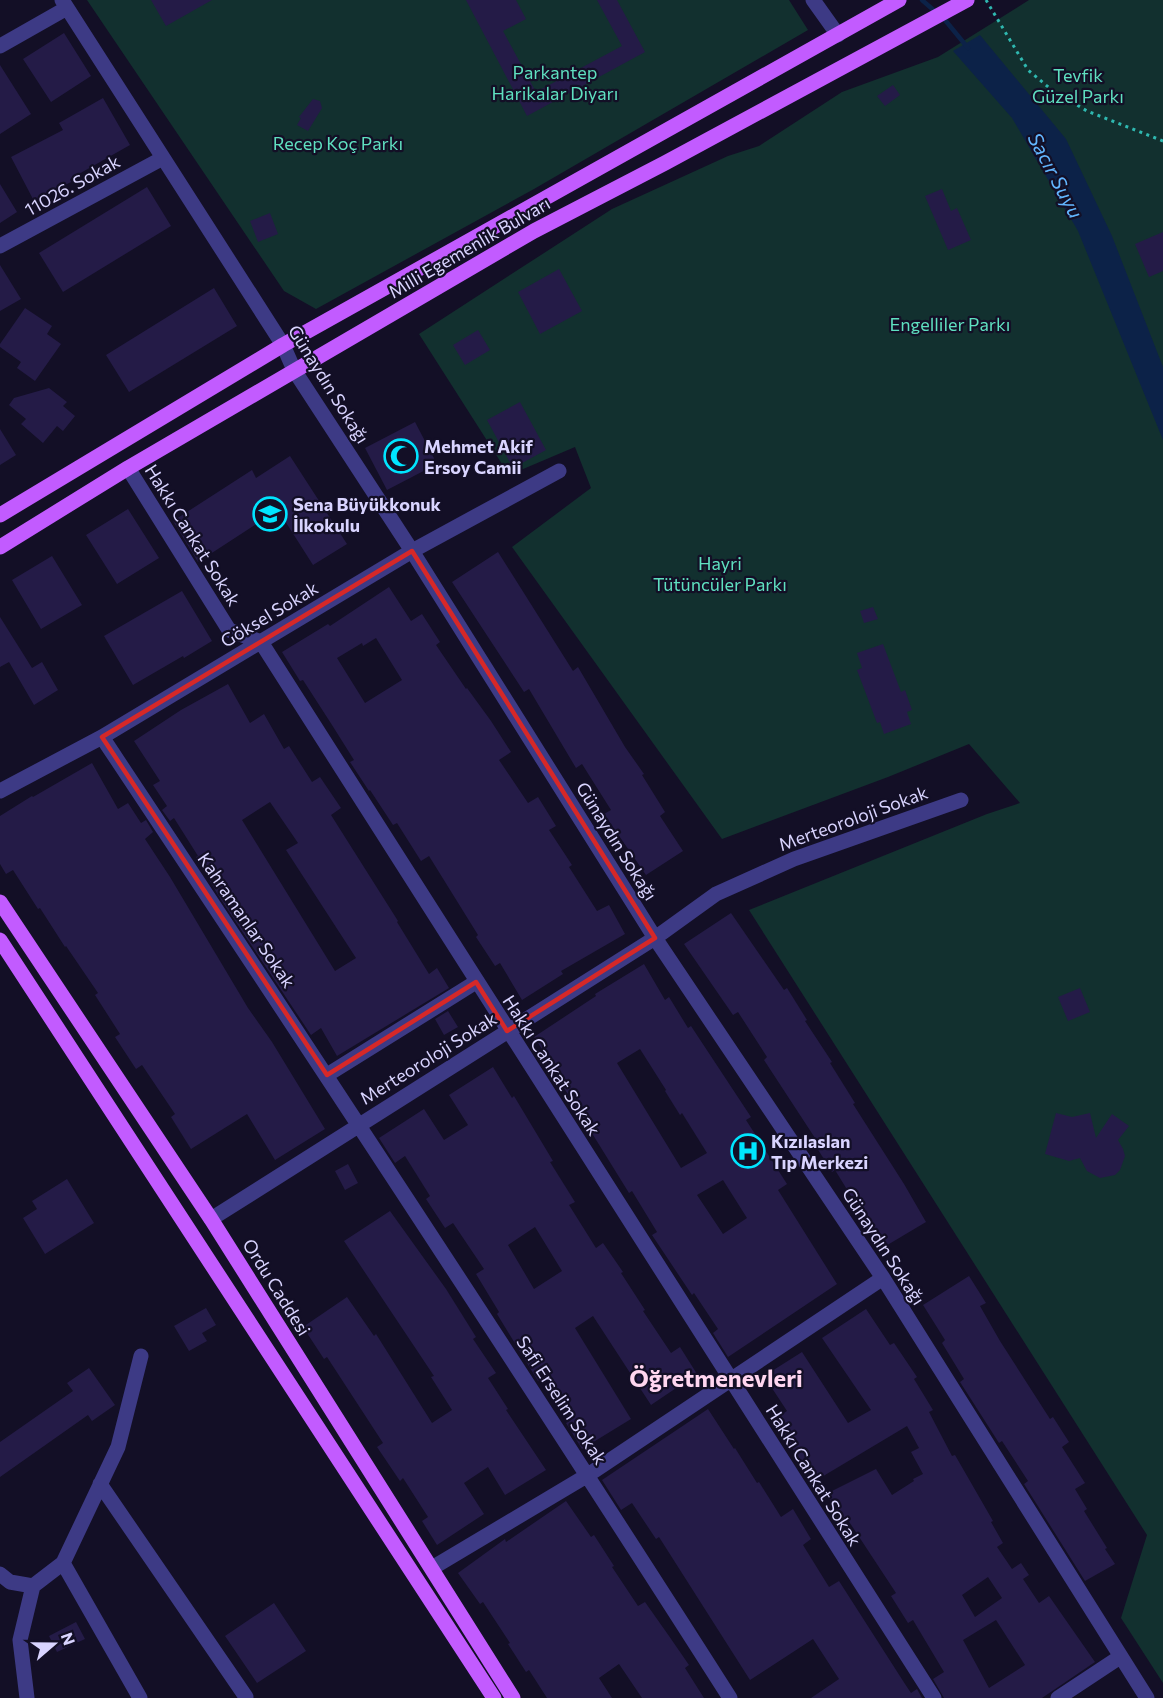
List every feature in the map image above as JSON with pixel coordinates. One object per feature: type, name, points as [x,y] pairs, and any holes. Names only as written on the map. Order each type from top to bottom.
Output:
[{"type":"main road","name":"Milli Egemenlik Bulvarı","points":[[0,515],[283,345],[899,0]]},
{"type":"main road","name":"Milli Egemenlik Bulvarı","points":[[0,547],[128,468],[534,231],[967,0]]},
{"type":"main road","name":"Ordu Caddesi","points":[[0,902],[211,1219],[513,1698]]},
{"type":"main road","points":[[0,940],[494,1698]]},
{"type":"street","points":[[813,0],[838,34]]},
{"type":"street","points":[[0,46],[64,4]]},
{"type":"street","name":"Günaydın Sokağı","points":[[64,4],[283,345],[294,370],[412,551],[655,938],[883,1278],[1147,1698]]},
{"type":"street","name":"11026. Sokak","points":[[0,246],[163,158]]},
{"type":"street","name":"Hakkı Cankat Sokak","points":[[128,468],[229,630],[261,642],[934,1698]]},
{"type":"street","name":"Göksel Sokak","points":[[0,791],[102,737],[412,551],[560,471]]},
{"type":"street","name":"Kahramanlar Sokak","points":[[102,737],[359,1125]]},
{"type":"street","name":"Merteoroloji Sokak","points":[[211,1219],[655,938],[716,894],[784,863],[961,800]]},
{"type":"street","points":[[327,1075],[476,982]]},
{"type":"street","name":"Safi Erselim Sokak","points":[[359,1125],[588,1475],[730,1698]]},
{"type":"street","points":[[432,1568],[588,1475],[883,1278]]},
{"type":"street","points":[[27,1698],[20,1640],[33,1586],[63,1563],[118,1446],[141,1356]]},
{"type":"street","points":[[100,1484],[246,1697]]},
{"type":"street","points":[[63,1563],[140,1698]]},
{"type":"street","points":[[0,1574],[10,1582],[33,1586]]},
{"type":"street","points":[[1058,1698],[1120,1657]]},
{"type":"path","points":[[986,0],[1028,70],[1053,91],[1087,111],[1163,141]]},
{"type":"highlighted area","points":[[412,551],[655,938],[507,1031],[476,982],[327,1075],[102,737]]},
{"type":"green space","name":"Recep Koç Parkı","points":[[87,0],[789,0],[808,30],[534,189],[316,309],[284,291]]},
{"type":"green space","points":[[1029,0],[1163,0],[1163,1683],[1121,1618],[1147,1535],[749,910],[987,814],[1020,803],[969,744],[722,839],[512,547],[591,488],[575,447],[509,475],[419,334],[612,209],[728,156],[759,146],[842,92],[938,57]]},
{"type":"water","points":[[980,35],[1066,139],[1112,236],[1163,367],[1163,440],[1078,231],[1012,118],[953,51]]},
{"type":"building","points":[[151,0],[212,0],[166,26]]},
{"type":"building","points":[[466,0],[516,0],[526,19],[503,31],[536,92],[622,46],[597,0],[617,0],[645,52],[527,116]]},
{"type":"building","points":[[64,33],[91,76],[51,102],[23,59]]},
{"type":"building","points":[[0,65],[31,114],[0,134]]},
{"type":"building","points":[[893,85],[900,95],[885,106],[877,96]]},
{"type":"building","points":[[103,98],[130,145],[70,179],[71,182],[34,201],[11,157],[63,130],[59,123]]},
{"type":"building","points":[[313,99],[320,101],[322,108],[308,131],[297,125],[301,118],[299,117]]},
{"type":"building","points":[[0,184],[17,212],[0,223]]},
{"type":"building","points":[[147,187],[171,226],[63,292],[39,253]]},
{"type":"building","points":[[942,189],[951,211],[957,208],[971,240],[948,250],[925,196]]},
{"type":"building","points":[[270,213],[278,234],[258,242],[250,221]]},
{"type":"building","points":[[1163,232],[1163,271],[1149,277],[1135,244]]},
{"type":"building","points":[[0,265],[21,299],[0,311]]},
{"type":"building","points":[[559,269],[582,311],[540,334],[518,292]]},
{"type":"building","points":[[214,288],[237,326],[129,392],[106,355]]},
{"type":"building","points":[[25,308],[52,326],[47,334],[61,344],[35,381],[17,368],[21,362],[0,347]]},
{"type":"building","points":[[478,330],[490,350],[465,365],[453,345]]},
{"type":"building","points":[[49,388],[67,402],[63,406],[75,416],[63,431],[57,426],[43,443],[21,424],[26,419],[9,405],[14,398]]},
{"type":"building","points":[[520,402],[546,450],[513,468],[487,420]]},
{"type":"building","name":"Mehmet Akif Ersoy Camii","points":[[415,422],[437,464],[387,490],[365,448]]},
{"type":"building","points":[[0,429],[16,455],[0,465]]},
{"type":"building","points":[[290,456],[347,544],[313,565],[278,510],[198,562],[173,521],[252,470],[256,478]]},
{"type":"building","points":[[128,509],[159,558],[117,584],[86,535]]},
{"type":"building","points":[[498,552],[573,671],[578,667],[625,747],[644,774],[642,775],[665,812],[660,816],[683,851],[646,875],[604,814],[611,810],[582,764],[576,768],[529,689],[524,692],[452,582]]},
{"type":"building","points":[[52,556],[82,605],[41,629],[12,580]]},
{"type":"building","points":[[389,587],[411,621],[422,614],[440,642],[436,645],[511,752],[499,760],[528,803],[538,797],[556,826],[549,830],[572,865],[569,867],[597,911],[609,905],[625,934],[561,971],[563,974],[522,1000],[500,963],[495,966],[476,937],[478,935],[429,856],[421,861],[397,823],[393,825],[369,791],[350,762],[354,760],[303,680],[300,681],[282,652],[328,624],[330,626]],"holes":[[[376,638],[402,680],[365,703],[337,658],[362,643],[363,646]]]},
{"type":"building","points":[[182,591],[212,641],[133,685],[104,636]]},
{"type":"building","points":[[873,607],[878,619],[864,623],[860,611]]},
{"type":"building","points":[[0,617],[32,668],[42,662],[58,690],[34,705],[9,662],[0,667]]},
{"type":"building","points":[[883,644],[901,692],[905,690],[912,710],[907,712],[911,724],[884,734],[880,722],[877,723],[857,670],[862,668],[857,653]]},
{"type":"building","points":[[228,684],[250,723],[264,714],[284,749],[289,746],[312,782],[320,777],[341,808],[331,815],[429,974],[437,968],[449,988],[337,1056],[321,1028],[311,1035],[218,895],[196,857],[198,856],[174,818],[170,821],[162,810],[167,806],[153,785],[160,781],[134,741],[181,710]],"holes":[[[270,802],[298,843],[286,850],[356,958],[335,971],[242,820]]]},
{"type":"building","points":[[92,763],[118,809],[128,803],[141,823],[146,820],[153,832],[145,839],[325,1129],[275,1160],[247,1114],[191,1149],[171,1117],[175,1114],[142,1065],[136,1069],[115,1037],[120,1034],[95,995],[98,993],[13,870],[6,874],[0,864],[0,816]]},
{"type":"building","points":[[731,913],[784,990],[787,988],[832,1062],[830,1063],[855,1103],[853,1104],[926,1222],[879,1250],[860,1219],[864,1217],[835,1170],[832,1172],[812,1140],[815,1138],[764,1060],[767,1057],[738,1012],[733,1015],[684,944]]},
{"type":"building","points":[[644,964],[665,1000],[669,997],[688,1028],[691,1026],[751,1117],[746,1120],[787,1184],[778,1190],[837,1284],[728,1357],[713,1333],[718,1329],[652,1235],[657,1232],[632,1191],[629,1193],[534,1037],[596,996],[595,994]],"holes":[[[640,1049],[680,1115],[682,1113],[707,1153],[681,1168],[617,1063]],[[723,1180],[747,1218],[723,1234],[697,1195]]]},
{"type":"building","points":[[1080,988],[1090,1012],[1068,1021],[1058,997]]},
{"type":"building","points":[[448,1011],[458,1027],[444,1035],[435,1019]]},
{"type":"building","points":[[493,1067],[512,1098],[514,1096],[553,1161],[550,1162],[575,1202],[569,1205],[596,1248],[603,1243],[671,1353],[680,1347],[697,1374],[651,1405],[593,1316],[575,1328],[631,1419],[582,1449],[566,1423],[575,1417],[548,1375],[538,1381],[497,1314],[499,1312],[476,1274],[484,1269],[453,1223],[445,1228],[426,1199],[430,1196],[405,1156],[395,1163],[379,1138],[424,1109],[444,1140],[468,1125],[449,1095]],"holes":[[[535,1227],[562,1271],[534,1289],[508,1245]]]},
{"type":"building","points":[[1056,1113],[1072,1117],[1090,1113],[1096,1138],[1112,1114],[1129,1126],[1118,1140],[1125,1156],[1120,1170],[1115,1175],[1100,1178],[1087,1171],[1080,1158],[1069,1161],[1045,1154]]},
{"type":"building","points":[[348,1164],[358,1183],[345,1190],[335,1171]]},
{"type":"building","points":[[67,1179],[94,1223],[45,1254],[23,1218],[37,1209],[32,1201]]},
{"type":"building","points":[[390,1211],[446,1289],[476,1337],[473,1339],[496,1373],[488,1378],[508,1409],[506,1410],[546,1470],[505,1495],[488,1467],[464,1483],[484,1514],[437,1545],[422,1521],[428,1517],[403,1478],[400,1481],[377,1447],[383,1443],[327,1357],[324,1359],[303,1327],[347,1297],[374,1336],[376,1334],[432,1423],[452,1410],[431,1377],[434,1376],[344,1241]]},
{"type":"building","points":[[969,1276],[986,1303],[980,1306],[1000,1341],[1050,1419],[1053,1417],[1069,1442],[1062,1447],[1085,1483],[1075,1489],[1087,1509],[1084,1511],[1115,1564],[1085,1581],[1024,1484],[1028,1481],[1002,1441],[999,1443],[960,1382],[964,1379],[942,1343],[945,1340],[923,1305]]},
{"type":"building","points":[[206,1308],[216,1325],[202,1333],[207,1341],[189,1351],[174,1326]]},
{"type":"building","points":[[866,1309],[890,1345],[894,1343],[917,1377],[914,1379],[933,1410],[929,1412],[952,1456],[955,1455],[993,1521],[991,1522],[1003,1543],[997,1547],[1012,1569],[1021,1563],[1029,1575],[1023,1579],[1039,1603],[1049,1596],[1095,1662],[1042,1698],[944,1698],[933,1679],[944,1672],[913,1620],[908,1623],[891,1596],[896,1593],[846,1517],[842,1519],[826,1494],[876,1469],[892,1495],[923,1474],[911,1452],[919,1448],[907,1426],[815,1481],[773,1420],[787,1411],[764,1376],[802,1352],[848,1423],[871,1410],[822,1338]],"holes":[[[988,1577],[1002,1598],[975,1617],[962,1595]],[[996,1620],[1025,1665],[989,1688],[963,1640]]]},
{"type":"building","points":[[89,1368],[115,1405],[92,1421],[88,1415],[0,1477],[0,1442],[73,1391],[67,1383]]},
{"type":"building","points":[[708,1409],[781,1517],[793,1509],[811,1539],[803,1545],[829,1587],[839,1581],[911,1693],[917,1689],[922,1698],[811,1698],[839,1679],[813,1639],[750,1680],[659,1537],[656,1539],[632,1503],[621,1510],[602,1480]]},
{"type":"building","points":[[566,1501],[591,1537],[594,1535],[638,1606],[645,1602],[669,1636],[689,1665],[685,1668],[704,1698],[642,1698],[619,1664],[599,1678],[612,1698],[547,1698],[529,1670],[526,1672],[483,1602],[480,1604],[458,1573],[505,1539],[506,1542]]},
{"type":"building","points":[[274,1603],[306,1651],[257,1683],[225,1636]]},
{"type":"building","points":[[76,1622],[85,1639],[57,1652],[49,1636]]},
{"type":"waterway","name":"Sacır Suyu","points":[[922,0],[945,20],[968,48]]},
{"type":"place","name":"Mehmet Akif Ersoy Camii","points":[[401,456]]},
{"type":"place","name":"Sena Büyükkonuk İlkokulu","points":[[270,514]]},
{"type":"place","name":"Kızılaslan Tıp Merkezi","points":[[748,1151]]},
{"type":"district","name":"Öğretmenevleri","points":[[716,1377]]},
{"type":"park label","name":"Parkantep Harikalar Diyarı","points":[[555,82]]},
{"type":"park label","name":"Tevfik Güzel Parkı","points":[[1078,85]]},
{"type":"park label","name":"Engelliler Parkı","points":[[950,324]]},
{"type":"park label","name":"Hayri Tütüncüler Parkı","points":[[720,573]]}]
